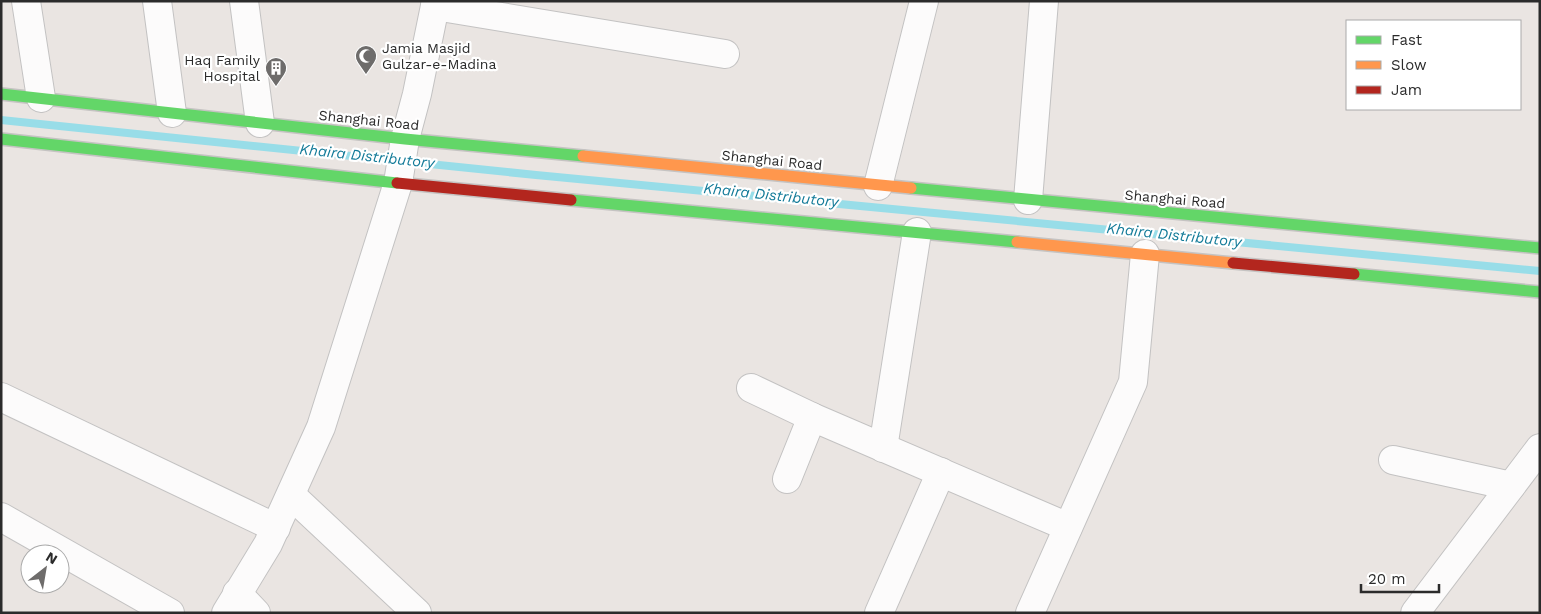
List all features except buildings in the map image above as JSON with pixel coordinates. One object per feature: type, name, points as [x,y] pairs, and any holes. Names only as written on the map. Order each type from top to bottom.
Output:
[{"type":"main road","name":"Shanghai Road","points":[[1,94],[260,123],[402,161],[917,232],[1540,292]]},
{"type":"main road","name":"Shanghai Road","points":[[1,139],[878,186],[1540,248]]},
{"type":"street","points":[[26,1],[41,98]]},
{"type":"street","points":[[157,1],[172,113]]},
{"type":"street","points":[[244,1],[260,123]]},
{"type":"street","points":[[878,186],[924,1]]},
{"type":"street","points":[[1028,200],[1044,1]]},
{"type":"street","points":[[256,613],[231,603],[276,528],[321,427],[402,161],[436,4],[725,54]]},
{"type":"street","points":[[883,448],[917,232]]},
{"type":"street","points":[[1030,613],[1133,382],[1145,254]]},
{"type":"street","points":[[750,388],[812,417],[1068,527]]},
{"type":"street","points":[[1,397],[276,528]]},
{"type":"street","points":[[787,479],[812,417]]},
{"type":"street","points":[[1415,613],[1540,448]]},
{"type":"street","points":[[1392,460],[1511,486]]},
{"type":"street","points":[[879,613],[941,472]]},
{"type":"street","points":[[291,495],[417,613]]},
{"type":"street","points":[[1,517],[170,613]]},
{"type":"street","points":[[1440,613],[1444,574]]},
{"type":"waterway","name":"Khaira Distributory","points":[[1,120],[536,175],[1540,271]]},
{"type":"traffic: fast","points":[[1,94],[405,139],[583,156]]},
{"type":"traffic: fast","points":[[1,139],[397,183]]},
{"type":"traffic: fast","points":[[911,188],[1540,248]]},
{"type":"traffic: fast","points":[[571,200],[1017,242]]},
{"type":"traffic: fast","points":[[1354,274],[1540,292]]},
{"type":"traffic: slow","points":[[583,156],[911,188]]},
{"type":"traffic: slow","points":[[1017,242],[1233,263]]},
{"type":"traffic: jam","points":[[397,183],[571,200]]},
{"type":"traffic: jam","points":[[1233,263],[1354,274]]},
{"type":"place","name":"Jamia Masjid Gulzar-e-Madina","points":[[366,75]]},
{"type":"place","name":"Haq Family Hospital","points":[[276,87]]}]
